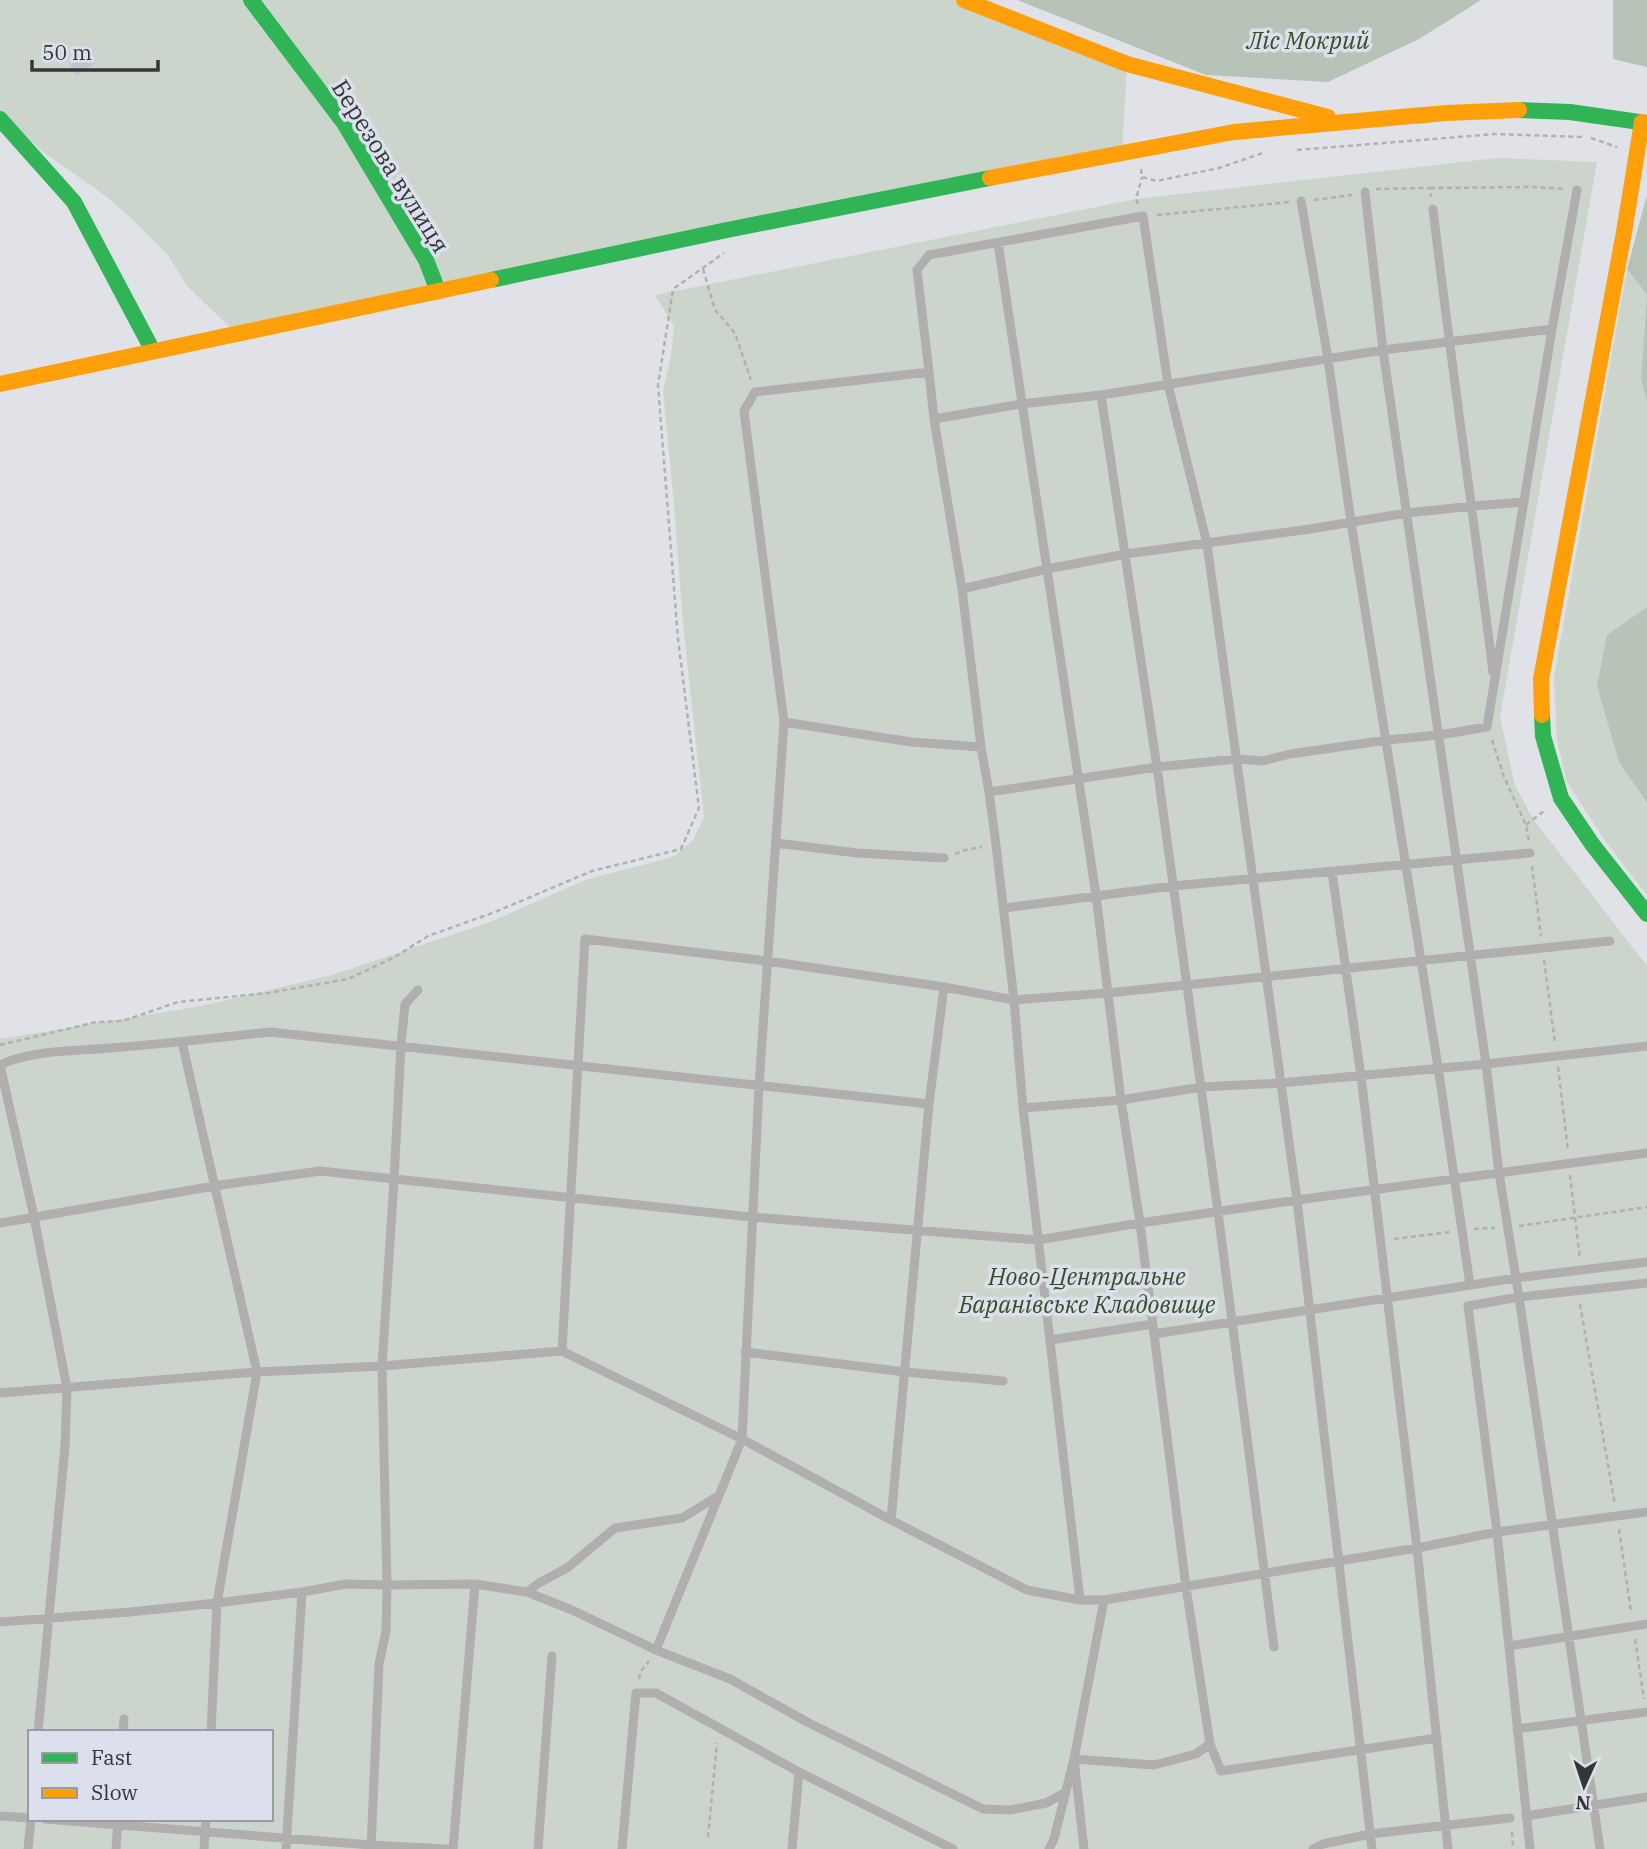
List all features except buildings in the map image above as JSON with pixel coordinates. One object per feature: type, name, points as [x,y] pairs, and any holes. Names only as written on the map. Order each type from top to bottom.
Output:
[{"type":"street","name":"Березова вулиця","points":[[251,0],[344,123],[426,260],[438,291]]},
{"type":"street","points":[[964,0],[1127,64],[1346,122]]},
{"type":"street","points":[[0,384],[727,230],[1234,132],[1446,113],[1512,110],[1570,112],[1645,123],[1637,154],[1625,232],[1541,678],[1543,736],[1561,798],[1592,844],[1647,914]]},
{"type":"street","points":[[0,119],[74,202],[153,351]]},
{"type":"lane","points":[[989,792],[1157,767],[1237,759],[1263,761],[1290,754],[1487,727],[1577,190]]},
{"type":"lane","points":[[1365,192],[1383,350],[1486,1063],[1499,1173],[1600,1849]]},
{"type":"lane","points":[[1301,201],[1328,359],[1470,1285]]},
{"type":"lane","points":[[1433,209],[1494,685]]},
{"type":"lane","points":[[1080,1600],[1023,1108],[1004,908],[962,589],[934,418],[917,270],[929,255],[1143,216],[1168,384],[1207,544],[1297,1200],[1372,1849]]},
{"type":"lane","points":[[998,243],[1096,894],[1186,1587],[1210,1744],[1221,1771],[1437,1738]]},
{"type":"lane","points":[[934,418],[1021,404],[1101,396],[1383,350],[1552,329]]},
{"type":"lane","points":[[656,1650],[741,1439],[751,1217],[784,722],[744,411],[755,392],[929,372]]},
{"type":"lane","points":[[1101,396],[1157,767],[1274,1647]]},
{"type":"lane","points":[[962,589],[1126,554],[1407,513],[1524,502]]},
{"type":"lane","points":[[784,722],[911,742],[981,747]]},
{"type":"lane","points":[[776,842],[857,853],[944,858]]},
{"type":"lane","points":[[1004,908],[1096,894],[1530,853]]},
{"type":"lane","points":[[1332,872],[1361,1076],[1417,1548],[1448,1849]]},
{"type":"lane","points":[[562,1352],[585,939],[767,961],[1014,1000],[1108,993],[1610,941]]},
{"type":"lane","points":[[891,1520],[929,1104],[944,987]]},
{"type":"lane","points":[[371,1847],[379,1664],[386,1631],[382,1366],[401,1045],[405,1004],[418,990]]},
{"type":"lane","points":[[38,1730],[65,1447],[67,1388],[34,1217],[0,1065],[12,1059],[42,1054],[270,1032],[929,1104]]},
{"type":"lane","points":[[181,1042],[257,1372],[217,1603],[211,1730]]},
{"type":"lane","points":[[1023,1108],[1121,1100],[1201,1087],[1361,1076],[1647,1046]]},
{"type":"lane","points":[[0,1223],[214,1186],[320,1171],[751,1217],[1038,1240],[1297,1200],[1647,1153]]},
{"type":"lane","points":[[1154,1334],[1516,1278],[1647,1262]]},
{"type":"lane","points":[[1530,1849],[1497,1532],[1468,1306],[1519,1297],[1647,1283]]},
{"type":"lane","points":[[1049,1340],[1153,1324]]},
{"type":"lane","points":[[0,1393],[257,1372],[382,1366],[562,1352],[741,1439],[1027,1590],[1080,1600],[1104,1600],[1417,1548],[1497,1532],[1647,1512]]},
{"type":"lane","points":[[745,1352],[1003,1381]]},
{"type":"lane","points":[[527,1592],[567,1568],[615,1528],[682,1518],[718,1496]]},
{"type":"lane","points":[[0,1622],[217,1603],[346,1584],[475,1584],[527,1592],[656,1650],[730,1679],[807,1722],[983,1809],[1011,1810],[1045,1803],[1066,1792]]},
{"type":"lane","points":[[453,1849],[475,1584]]},
{"type":"lane","points":[[286,1849],[302,1592]]},
{"type":"lane","points":[[1049,1849],[1054,1839],[1074,1759],[1104,1600]]},
{"type":"lane","points":[[1509,1646],[1647,1624]]},
{"type":"lane","points":[[538,1849],[552,1656]]},
{"type":"lane","points":[[622,1849],[636,1693],[656,1693],[799,1772],[953,1849]]},
{"type":"lane","points":[[1517,1730],[1647,1712]]},
{"type":"lane","points":[[124,1719],[124,1730]]},
{"type":"lane","points":[[1074,1759],[1153,1765],[1196,1754],[1210,1744]]},
{"type":"lane","points":[[1074,1759],[1084,1849]]},
{"type":"lane","points":[[792,1849],[799,1772]]},
{"type":"lane","points":[[1526,1816],[1647,1797]]},
{"type":"lane","points":[[0,1816],[28,1819]]},
{"type":"lane","points":[[1313,1849],[1322,1844],[1370,1833],[1510,1818]]},
{"type":"lane","points":[[28,1849],[30,1821]]},
{"type":"lane","points":[[82,1821],[371,1847],[446,1849]]},
{"type":"lane","points":[[204,1849],[206,1821]]},
{"type":"lane","points":[[116,1849],[118,1823]]},
{"type":"path","points":[[1290,150],[1495,134],[1590,138],[1637,154]]},
{"type":"path","points":[[1139,149],[1142,177],[1136,199],[1143,216]]},
{"type":"path","points":[[1142,177],[1157,181],[1219,168],[1265,152]]},
{"type":"path","points":[[1430,188],[1536,187],[1577,190]]},
{"type":"path","points":[[0,1045],[96,1022],[123,1021],[178,1002],[268,993],[348,979],[395,957],[428,936],[495,912],[592,871],[681,849],[699,808],[678,639],[658,385],[673,289],[726,252],[727,230]]},
{"type":"path","points":[[703,269],[716,310],[735,333],[755,392]]},
{"type":"path","points":[[1487,727],[1504,777],[1526,825],[1557,1055],[1581,1272]]},
{"type":"path","points":[[944,858],[965,850],[996,845]]},
{"type":"path","points":[[636,1693],[641,1671],[656,1650]]},
{"type":"path","points":[[708,1837],[719,1727]]},
{"type":"path","points":[[1510,1818],[1513,1849]]},
{"type":"green space","points":[[0,0],[964,0],[1127,64],[1122,152],[237,334],[188,287],[167,254],[133,220],[107,197],[43,152],[0,115]]},
{"type":"green space","name":"Ліс Мокрий","points":[[1017,0],[1481,0],[1419,39],[1328,82],[1206,75]]},
{"type":"green space","points":[[1613,0],[1647,0],[1647,67],[1613,59]]},
{"type":"green space","name":"Ново-Центральне Баранівське Кладовище","points":[[1497,158],[1597,162],[1500,717],[1515,785],[1533,819],[1647,966],[1647,1849],[0,1849],[0,1039],[201,1006],[332,975],[490,922],[588,879],[673,857],[693,840],[704,817],[683,624],[663,390],[671,356],[674,326],[655,295],[1136,199]]},
{"type":"green space","points":[[1647,195],[1647,295],[1627,269]]},
{"type":"green space","points":[[1627,269],[1647,295],[1641,379],[1647,403],[1647,607],[1607,635],[1619,762],[1647,803],[1647,895],[1606,842],[1567,782],[1557,740],[1554,677]]},
{"type":"green space","points":[[1647,295],[1647,403],[1641,379]]},
{"type":"green space","points":[[1647,607],[1647,803],[1619,762],[1597,686],[1607,635]]},
{"type":"traffic: fast","points":[[251,0],[344,123],[426,260],[438,291]]},
{"type":"traffic: fast","points":[[1519,110],[1570,112],[1647,123]]},
{"type":"traffic: fast","points":[[0,119],[74,202],[153,351]]},
{"type":"traffic: fast","points":[[491,280],[990,178]]},
{"type":"traffic: fast","points":[[1542,715],[1543,736],[1561,798],[1592,844],[1647,914]]},
{"type":"traffic: slow","points":[[964,0],[1127,64],[1328,117]]},
{"type":"traffic: slow","points":[[990,178],[1234,132],[1446,113],[1519,110]]},
{"type":"traffic: slow","points":[[1542,715],[1541,679],[1642,122]]},
{"type":"traffic: slow","points":[[0,384],[491,280]]}]
